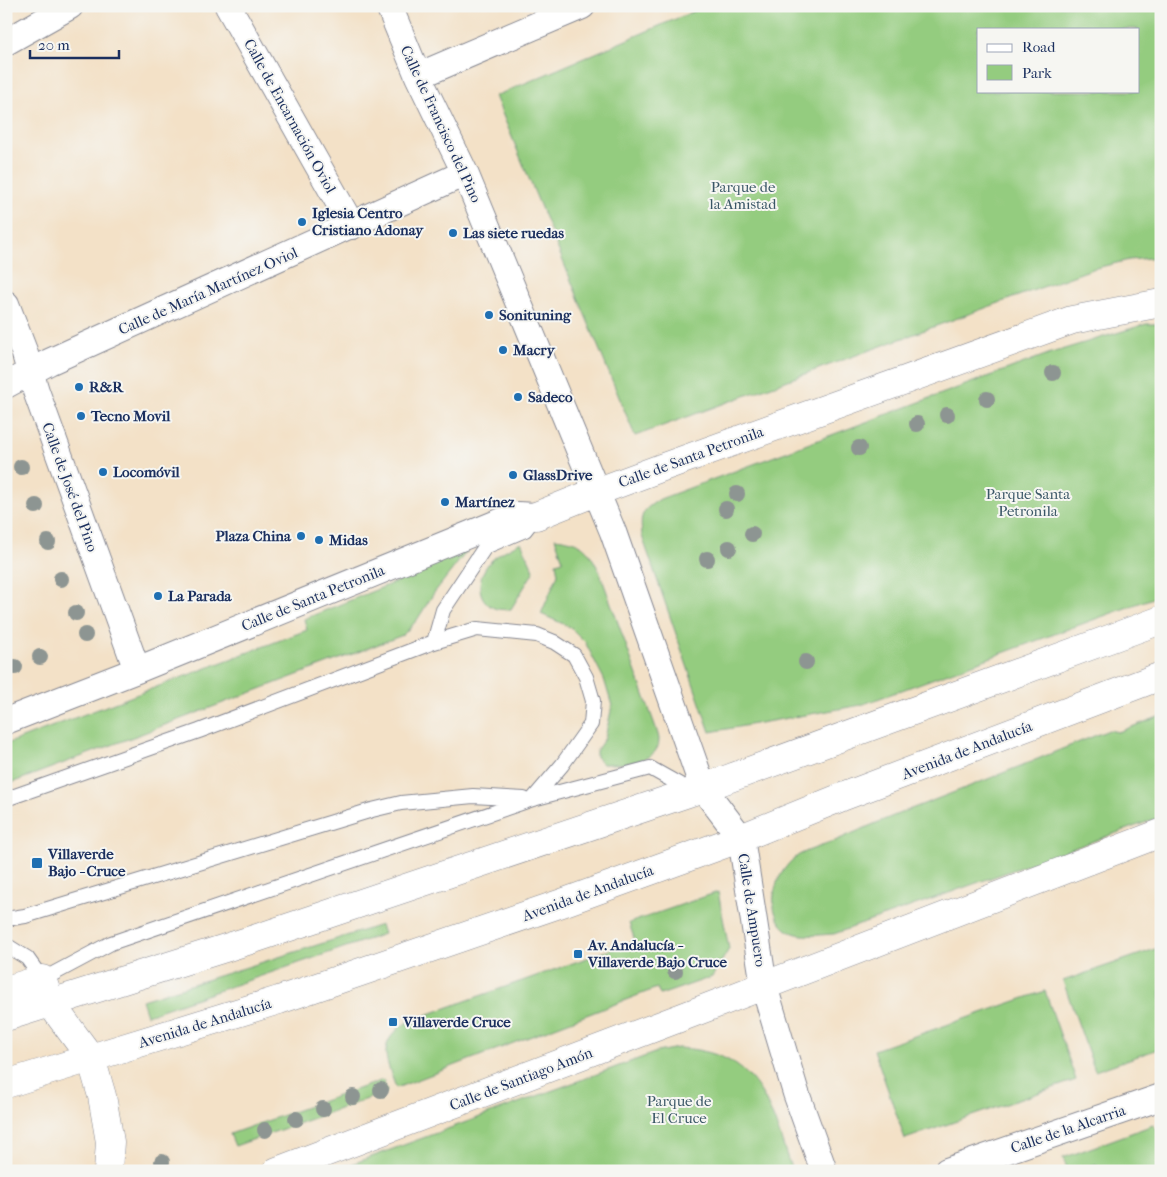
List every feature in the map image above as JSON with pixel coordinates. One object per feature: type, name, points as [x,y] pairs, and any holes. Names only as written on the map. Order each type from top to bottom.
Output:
[{"type":"main road","name":"Calle de Santa Petronila","points":[[536,516],[596,492],[1072,320],[1161,303]]},
{"type":"main road","points":[[6,1017],[47,992],[256,938],[697,790],[1161,620]]},
{"type":"main road","name":"Avenida de Andalucía","points":[[6,1084],[270,1003],[366,971],[741,838],[842,797],[1161,676]]},
{"type":"main road","name":"Calle de Santiago Amón","points":[[278,1171],[1161,833]]},
{"type":"main road","points":[[6,990],[47,992]]},
{"type":"main road","points":[[47,992],[91,1058],[102,1096],[110,1142],[108,1171]]},
{"type":"street","points":[[6,42],[70,6]]},
{"type":"street","name":"Calle de Encarnación Oviol","points":[[228,6],[352,226]]},
{"type":"street","name":"Calle de Francisco del Pino","points":[[389,6],[418,76],[465,173],[596,492]]},
{"type":"street","points":[[418,76],[582,6]]},
{"type":"street","name":"Calle de María Martínez Oviol","points":[[6,385],[49,362],[352,226],[465,173]]},
{"type":"street","name":"Calle de José del Pino","points":[[6,304],[136,670]]},
{"type":"street","name":"Calle de Ampuero","points":[[596,492],[613,532],[697,790],[741,838],[764,986],[796,1093],[824,1171]]},
{"type":"street","name":"Calle de Santa Petronila","points":[[6,721],[517,515],[536,516]]},
{"type":"street","name":"Calle de la Alcarria","points":[[947,1171],[1161,1097]]},
{"type":"lane","points":[[434,642],[443,610],[485,547],[525,530],[536,516]]},
{"type":"lane","points":[[6,799],[199,731],[434,642],[477,629],[537,635],[554,642],[574,655],[586,677],[593,701],[591,724],[562,765],[533,799]]},
{"type":"lane","points":[[6,998],[47,992],[111,943],[533,799],[650,768],[697,790]]},
{"type":"lane","points":[[6,919],[25,916],[372,810],[401,803],[473,796],[533,799]]},
{"type":"lane","points":[[6,945],[27,958],[47,992]]},
{"type":"green space","name":"Parque de la Amistad","points":[[706,6],[1161,6],[1161,257],[1129,260],[1092,269],[635,436],[495,96]]},
{"type":"green space","name":"Parque Santa Petronila","points":[[1146,324],[1161,324],[1161,595],[861,705],[710,732],[642,536],[641,523],[645,510],[660,499],[1051,353]]},
{"type":"green space","points":[[555,538],[572,541],[584,547],[592,557],[600,573],[659,740],[653,754],[646,758],[628,763],[603,764],[596,757],[596,751],[605,738],[612,706],[604,679],[585,642],[570,627],[541,614],[558,574],[556,563],[563,561]]},
{"type":"green space","points":[[521,542],[534,571],[511,609],[501,610],[494,608],[482,597],[480,590],[484,570],[493,559]]},
{"type":"green space","points":[[465,547],[467,551],[434,593],[417,620],[403,635],[6,785],[6,744],[307,630],[304,619],[398,581]]},
{"type":"green space","points":[[1161,716],[1161,817],[834,934],[801,935],[794,933],[787,930],[777,917],[774,909],[774,900],[777,883],[786,867],[799,855],[1109,730],[1118,732]]},
{"type":"green space","points":[[718,892],[729,949],[712,977],[660,995],[657,988],[396,1088],[387,1059],[387,1043],[409,1021],[635,941],[629,923]]},
{"type":"green space","points":[[381,925],[384,934],[147,1015],[142,1000]]},
{"type":"green space","points":[[1161,947],[1161,1048],[1095,1071],[1063,981]]},
{"type":"green space","points":[[1045,991],[1076,1080],[905,1139],[874,1050]]},
{"type":"green space","name":"Parque de El Cruce","points":[[678,1048],[706,1052],[728,1060],[744,1072],[758,1087],[768,1105],[792,1171],[333,1171],[657,1052]]},
{"type":"green space","points":[[383,1080],[387,1092],[235,1146],[230,1134]]},
{"type":"green space","points":[[1153,1125],[1161,1134],[1161,1171],[1099,1171],[1096,1164],[1077,1171],[1068,1171],[1063,1158]]},
{"type":"place","name":"Iglesia Centro Cristiano Adonay","points":[[302,222]]},
{"type":"place","name":"Las siete ruedas","points":[[453,233]]},
{"type":"place","name":"Sonituning","points":[[489,315]]},
{"type":"place","name":"Macry","points":[[503,350]]},
{"type":"place","name":"R&R","points":[[79,387]]},
{"type":"place","name":"Sadeco","points":[[518,397]]},
{"type":"place","name":"Tecno Movil","points":[[81,416]]},
{"type":"place","name":"Locomóvil","points":[[103,472]]},
{"type":"place","name":"GlassDrive","points":[[513,475]]},
{"type":"place","name":"Martínez","points":[[445,502]]},
{"type":"place","name":"Plaza China","points":[[301,536]]},
{"type":"place","name":"Midas","points":[[319,540]]},
{"type":"place","name":"La Parada","points":[[158,596]]},
{"type":"place","name":"Villaverde Bajo - Cruce","points":[[37,863]]},
{"type":"place","name":"Av. Andalucía - Villaverde Bajo Cruce","points":[[578,954]]},
{"type":"place","name":"Villaverde Cruce","points":[[393,1022]]}]
